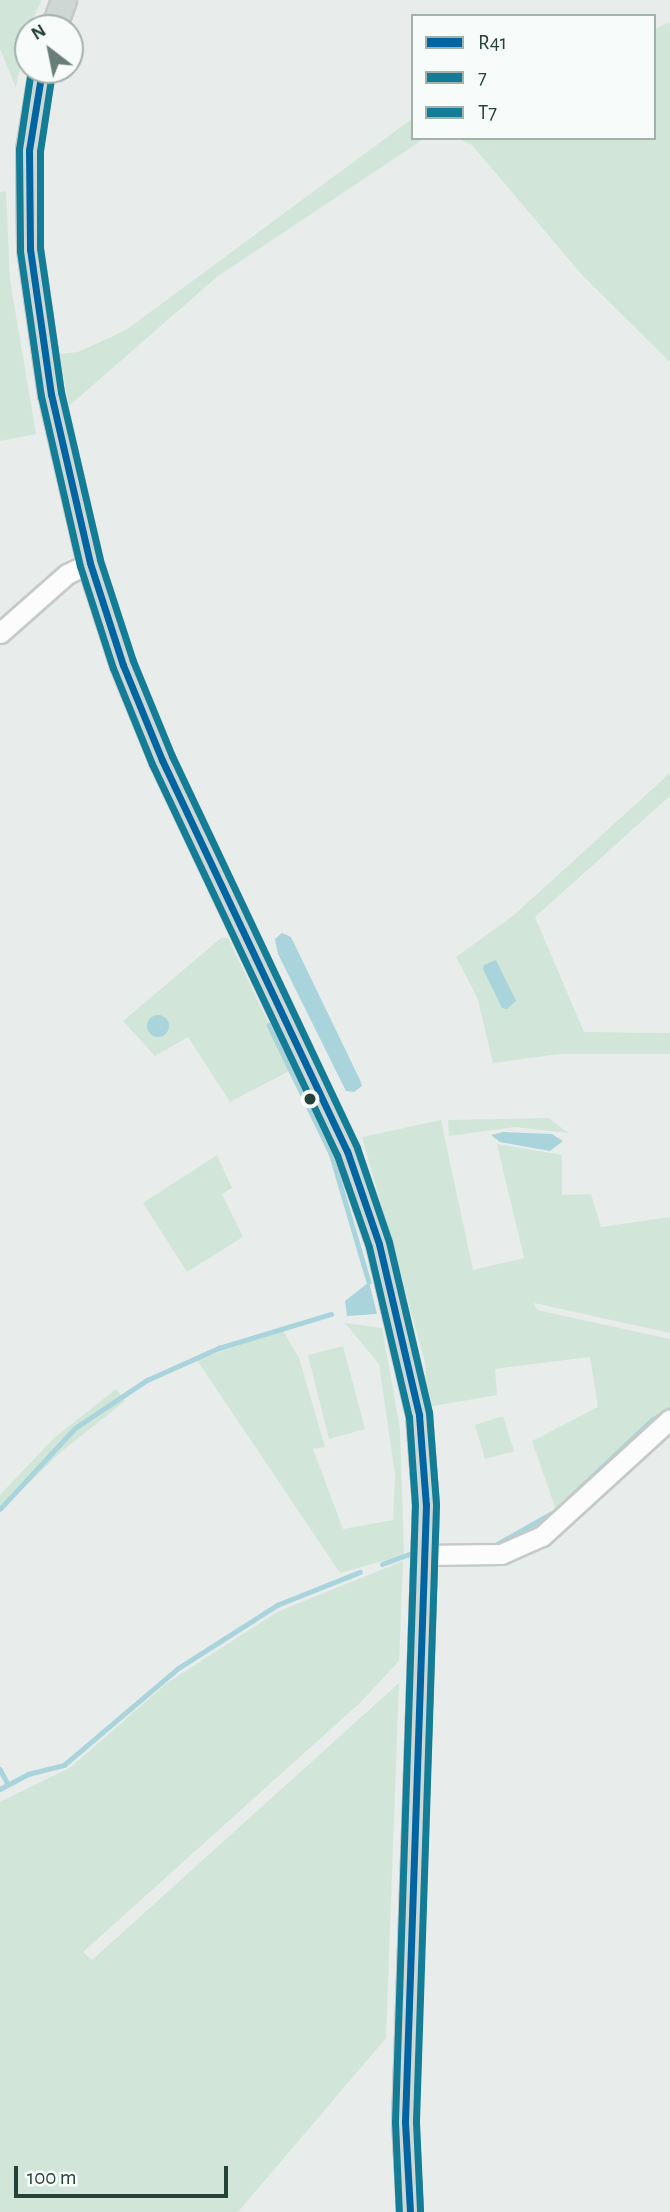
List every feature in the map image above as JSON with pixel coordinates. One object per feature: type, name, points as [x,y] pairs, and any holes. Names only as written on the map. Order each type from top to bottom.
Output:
[{"type":"main road","points":[[39,84],[29,150],[30,249],[51,394],[90,563],[144,720],[310,1068],[365,1201],[400,1323],[419,1415],[425,1461],[424,1555],[405,2122],[410,2212]]},
{"type":"street","points":[[0,633],[67,574],[90,563]]},
{"type":"street","points":[[424,1555],[501,1554],[542,1536],[670,1419]]},
{"type":"green space","points":[[0,0],[42,0],[35,14],[14,14],[14,83],[0,49]]},
{"type":"green space","points":[[670,22],[670,362],[582,275],[472,145],[461,140],[656,140],[656,29]]},
{"type":"green space","points":[[411,119],[411,140],[422,140],[218,276],[69,406],[59,354],[78,352],[126,330]]},
{"type":"green space","points":[[6,191],[10,280],[36,434],[0,441],[0,192]]},
{"type":"green space","points":[[670,773],[670,796],[535,917],[584,1032],[670,1033],[670,1054],[559,1054],[493,1063],[477,997],[456,957],[514,915]]},
{"type":"green space","points":[[221,938],[228,938],[291,1070],[230,1102],[188,1037],[155,1056],[123,1021]]},
{"type":"green space","points":[[549,1118],[568,1133],[515,1127],[449,1136],[448,1120]]},
{"type":"green space","points":[[441,1120],[473,1270],[524,1258],[497,1144],[562,1155],[562,1195],[591,1194],[601,1227],[670,1217],[670,1333],[534,1303],[537,1310],[670,1339],[670,1412],[558,1516],[532,1441],[598,1407],[590,1357],[495,1369],[497,1395],[428,1407],[425,1362],[362,1137]]},
{"type":"green space","points":[[217,1155],[232,1188],[222,1194],[243,1237],[187,1272],[143,1203]]},
{"type":"green space","points":[[345,1323],[382,1328],[400,1429],[404,1555],[340,1573],[197,1360],[283,1330],[299,1358],[325,1447],[313,1449],[343,1529],[393,1520],[395,1474],[379,1364]]},
{"type":"green space","points":[[343,1346],[365,1429],[329,1439],[308,1355]]},
{"type":"green space","points":[[116,1389],[125,1401],[62,1451],[0,1511],[0,1495],[54,1438]]},
{"type":"green space","points":[[503,1416],[514,1451],[485,1459],[475,1425]]},
{"type":"green space","points":[[403,1561],[399,1661],[361,1702],[83,1952],[92,1960],[399,1683],[386,2038],[238,2212],[0,2212],[0,1802],[71,1767],[167,1683],[277,1612]]},
{"type":"water","points":[[282,933],[291,937],[360,1080],[362,1086],[354,1092],[346,1091],[278,954],[275,939]]},
{"type":"water","points":[[496,960],[516,1001],[507,1009],[502,1008],[483,969],[484,965]]},
{"type":"water","points":[[158,1015],[166,1018],[169,1026],[166,1034],[158,1037],[150,1034],[147,1026],[150,1018]]},
{"type":"water","points":[[503,1132],[552,1134],[563,1141],[550,1151],[500,1142],[491,1135]]},
{"type":"water","points":[[369,1282],[377,1314],[347,1316],[345,1301]]},
{"type":"waterway","points":[[269,1025],[331,1153],[369,1282]]},
{"type":"waterway","points":[[0,1509],[75,1428],[147,1380],[219,1348],[331,1314]]},
{"type":"waterway","points":[[566,1501],[652,1420],[670,1409]]},
{"type":"waterway","points":[[492,1547],[550,1514]]},
{"type":"waterway","points":[[382,1564],[409,1554]]},
{"type":"waterway","points":[[0,1789],[28,1774],[64,1765],[177,1669],[277,1605],[360,1572]]},
{"type":"waterway","points":[[0,1769],[7,1782]]},
{"type":"transit line","name":"7","points":[[29,84],[19,149],[20,251],[41,396],[80,566],[113,668],[152,764],[337,1155],[369,1247],[409,1417],[415,1505],[395,2122],[399,2212]]},
{"type":"transit line","name":"R41","points":[[40,84],[29,150],[30,249],[51,394],[90,563],[123,665],[162,760],[347,1151],[379,1244],[419,1415],[426,1505],[405,2122],[410,2212]]},
{"type":"transit line","name":"T7","points":[[50,84],[40,151],[40,248],[61,392],[100,560],[133,661],[172,756],[357,1148],[389,1242],[429,1413],[436,1505],[416,2122],[420,2211]]}]
